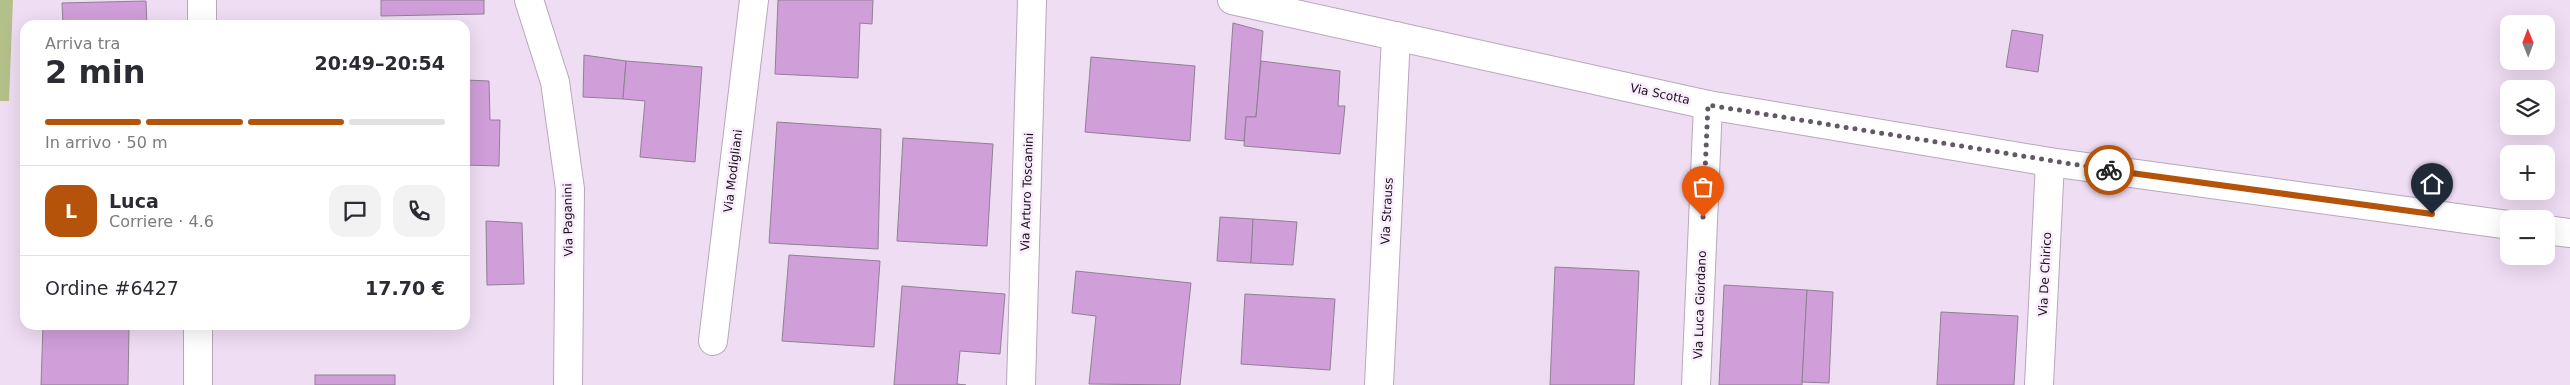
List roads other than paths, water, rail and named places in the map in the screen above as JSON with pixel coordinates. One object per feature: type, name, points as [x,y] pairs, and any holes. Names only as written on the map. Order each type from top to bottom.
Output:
[{"type":"street","points":[[202,0],[202,20]]},
{"type":"street","name":"Via Paganini","points":[[529,0],[555,82],[570,189],[568,385]]},
{"type":"street","name":"Via Modigliani","points":[[713,341],[754,0]]},
{"type":"street","name":"Via Arturo Toscanini","points":[[1021,385],[1032,0]]},
{"type":"street","name":"Via Scotta","points":[[1232,0],[1708,105],[2050,162],[2500,224]]},
{"type":"street","name":"Via Strauss","points":[[1379,385],[1396,36]]},
{"type":"street","name":"Via Luca Giordano","points":[[1696,385],[1708,105]]},
{"type":"street","name":"Via De Chirico","points":[[2039,385],[2050,162]]},
{"type":"street","points":[[2555,231],[2570,233]]},
{"type":"street","points":[[198,330],[198,385]]}]
